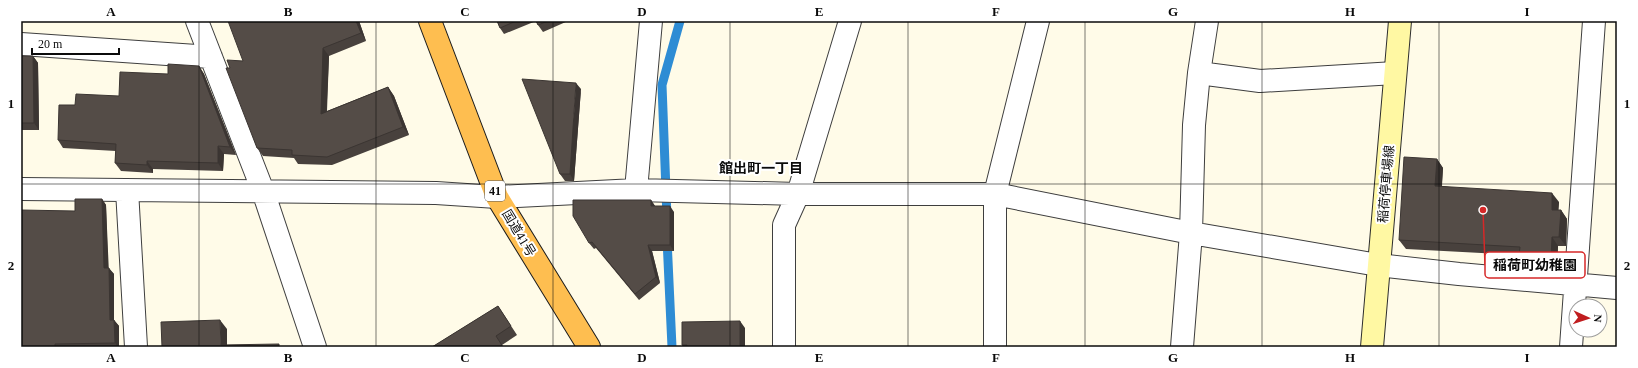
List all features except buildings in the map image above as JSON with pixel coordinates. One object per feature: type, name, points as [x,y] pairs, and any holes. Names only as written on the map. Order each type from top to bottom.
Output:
[{"type":"highway","name":"国道41号","points":[[430,21],[497,197],[589,347]]},
{"type":"main road","name":"稲荷停車場線","points":[[1372,347],[1400,21]]},
{"type":"street","points":[[197,21],[263,190],[314,347]]},
{"type":"street","points":[[636,190],[651,21]]},
{"type":"street","points":[[784,347],[784,225],[798,194],[850,21]]},
{"type":"street","points":[[995,347],[995,194],[1038,21]]},
{"type":"street","points":[[1182,347],[1191,233],[1194,125],[1199,73],[1207,21]]},
{"type":"street","points":[[1571,347],[1594,21]]},
{"type":"street","points":[[21,44],[211,57]]},
{"type":"street","points":[[1199,73],[1260,81],[1396,73]]},
{"type":"street","points":[[21,189],[263,190],[436,193],[497,197],[636,190],[798,194],[995,194],[1191,233],[1378,265],[1617,288]]},
{"type":"street","points":[[127,190],[136,347]]},
{"type":"waterway","points":[[667,218],[662,85],[680,21]]},
{"type":"waterway","points":[[667,239],[672,347]]},
{"type":"place","name":"稲荷町幼稚園","points":[[1483,210]]},
{"type":"district","name":"館出町一丁目","points":[[761,168]]}]
